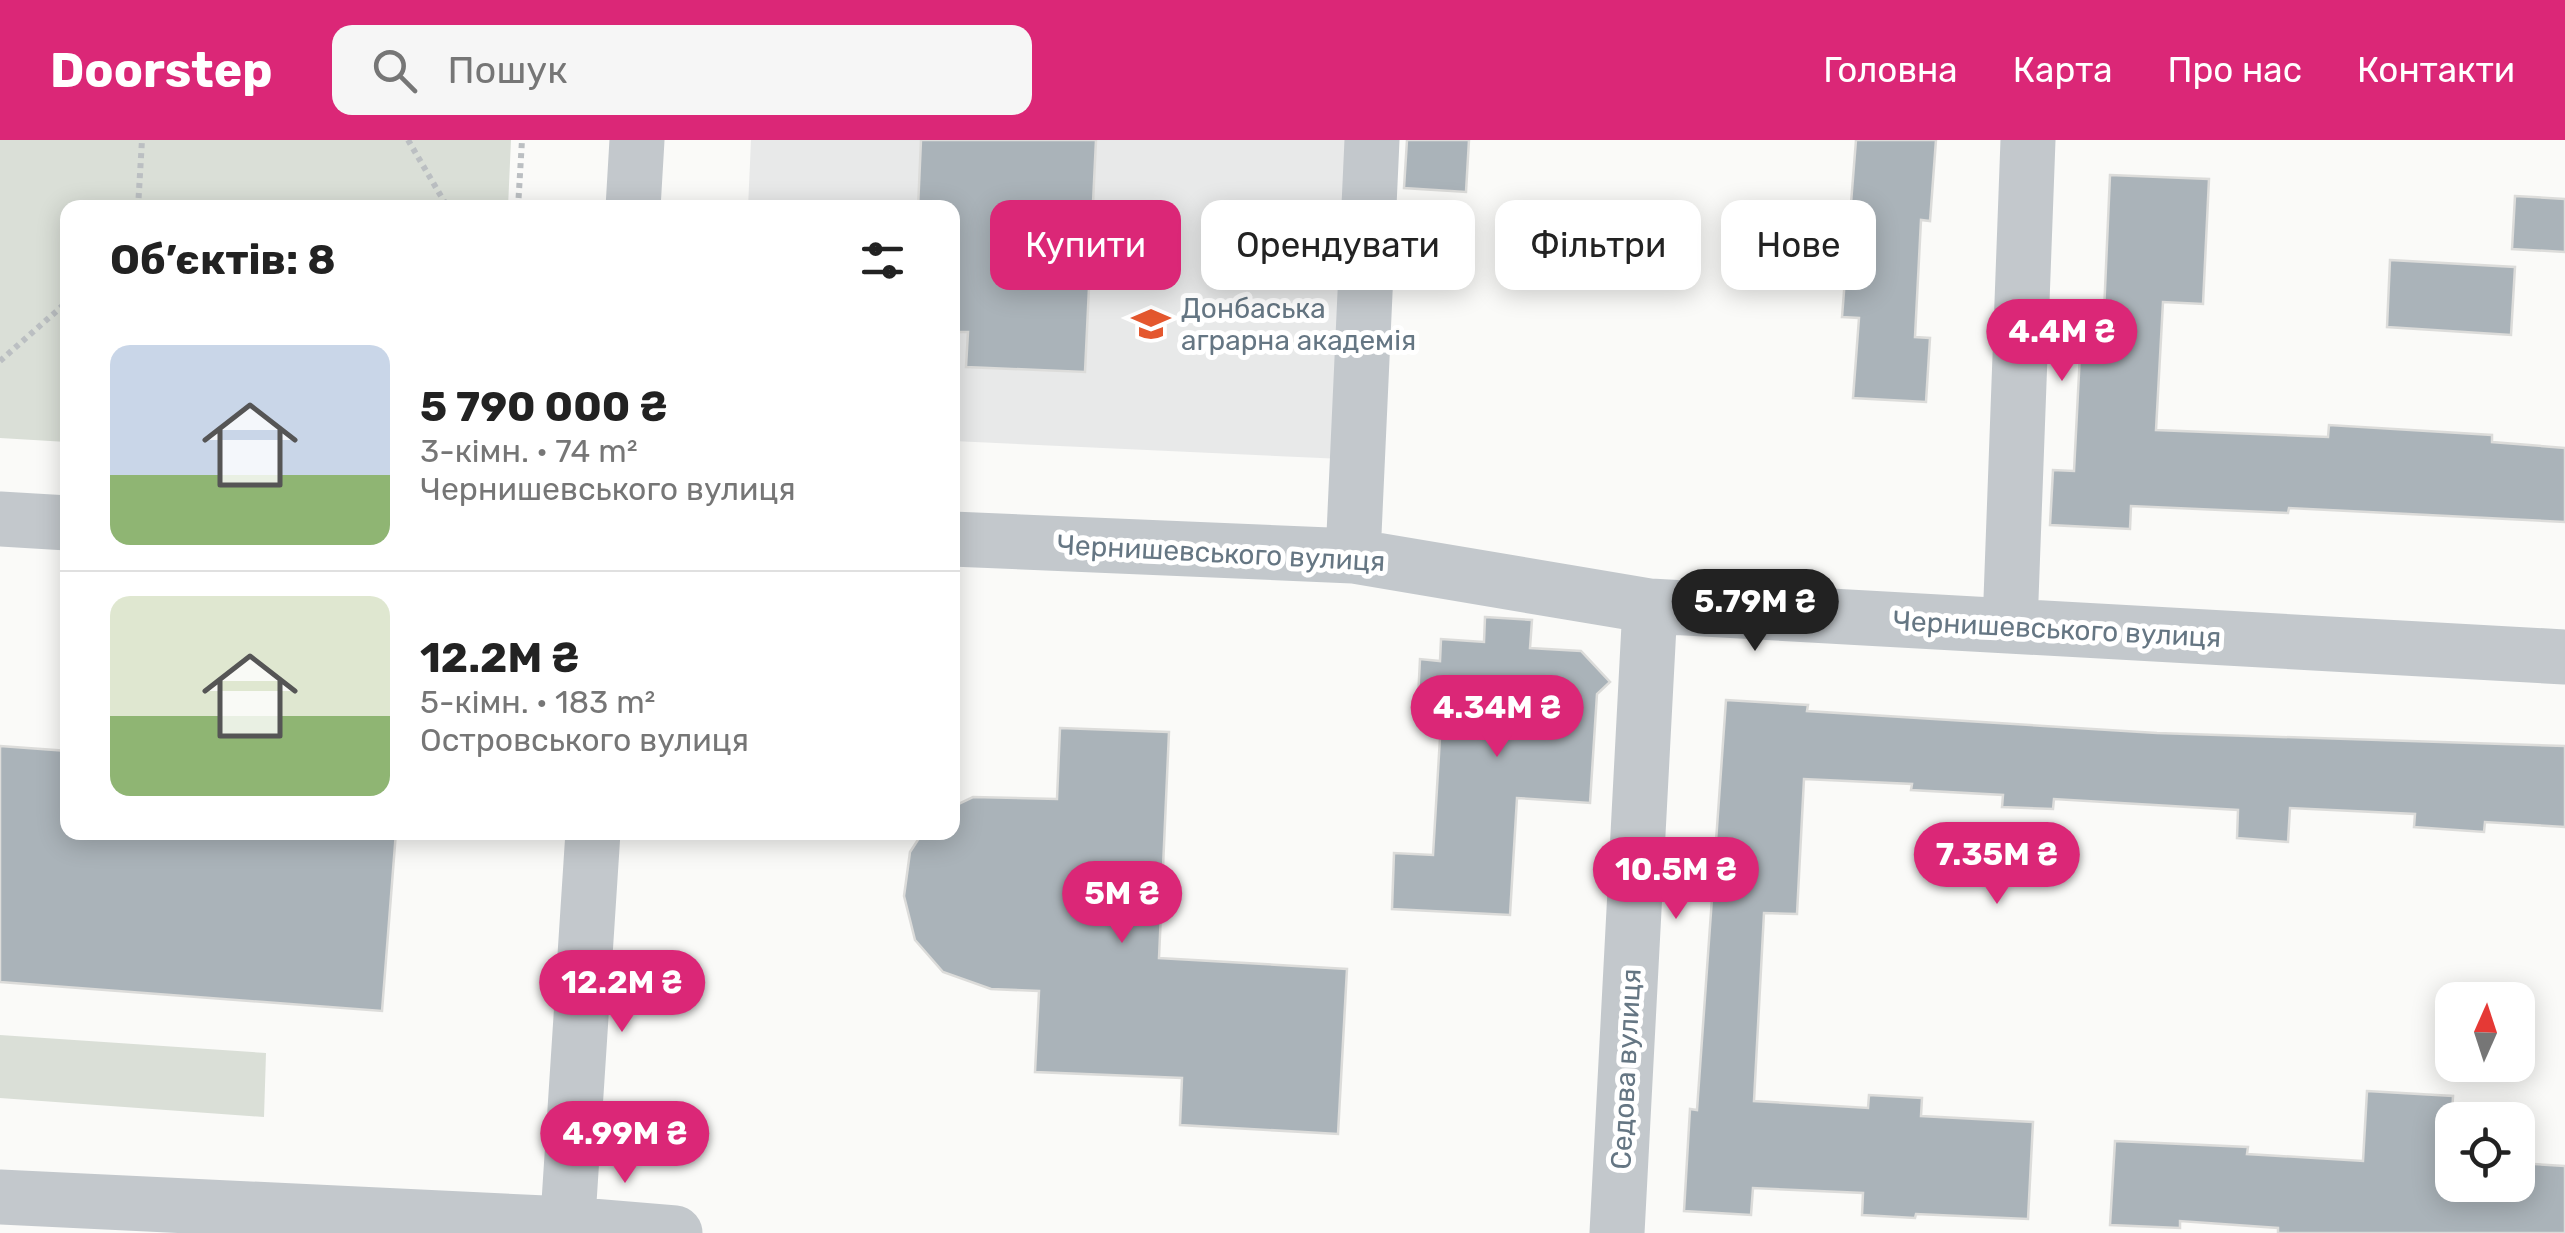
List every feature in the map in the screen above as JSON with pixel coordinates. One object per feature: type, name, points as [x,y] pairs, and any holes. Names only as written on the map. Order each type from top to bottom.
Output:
[{"type":"street","points":[[633,200],[637,140]]},
{"type":"street","points":[[1353,556],[1372,140]]},
{"type":"street","points":[[2010,626],[2028,140]]},
{"type":"street","points":[[0,519],[60,523]]},
{"type":"street","name":"Чернишевського вулиця","points":[[960,539],[1353,556],[1650,606],[2565,657]]},
{"type":"street","name":"Седова вулиця","points":[[1617,1233],[1650,606]]},
{"type":"street","points":[[567,1228],[592,840]]},
{"type":"street","points":[[0,1198],[675,1233]]},
{"type":"path","points":[[138,200],[142,140]]},
{"type":"path","points":[[408,140],[443,200]]},
{"type":"path","points":[[518,200],[522,140]]},
{"type":"path","points":[[0,362],[60,308]]},
{"type":"shaded area","points":[[0,140],[511,140],[508,200],[60,200],[60,442],[0,438]]},
{"type":"shaded area","name":"Донбаська аграрна академія","points":[[751,140],[1357,140],[1354,200],[1201,200],[1201,290],[1350,290],[1343,459],[960,441],[960,200],[748,200]]},
{"type":"shaded area","points":[[0,1035],[266,1053],[264,1117],[0,1098]]},
{"type":"building","points":[[921,140],[1096,140],[1093,200],[990,200],[990,290],[1089,290],[1085,372],[966,367],[968,332],[960,332],[960,200],[918,200]]},
{"type":"building","points":[[1407,140],[1469,140],[1466,192],[1404,188]]},
{"type":"building","points":[[1856,140],[1936,140],[1930,221],[1921,220],[1915,337],[1930,338],[1926,402],[1853,398],[1859,318],[1842,317],[1844,290],[1876,290],[1876,200],[1851,200]]},
{"type":"building","points":[[2110,175],[2209,179],[2203,304],[2163,302],[2156,430],[2328,437],[2329,425],[2492,435],[2492,442],[2565,448],[2565,522],[2289,508],[2288,513],[2131,506],[2130,529],[2050,525],[2053,470],[2074,471],[2081,334],[2103,335]]},
{"type":"building","points":[[2515,196],[2565,199],[2565,252],[2512,249]]},
{"type":"building","points":[[2390,260],[2515,267],[2511,335],[2387,327]]},
{"type":"building","points":[[1485,617],[1532,620],[1530,648],[1581,651],[1610,682],[1597,694],[1590,803],[1517,798],[1510,915],[1392,909],[1394,853],[1433,855],[1441,721],[1417,719],[1420,659],[1440,661],[1441,639],[1484,642]]},
{"type":"building","points":[[1726,700],[1808,705],[1807,711],[2157,733],[2565,746],[2565,827],[2485,822],[2484,832],[2414,827],[2415,814],[2290,808],[2288,842],[2237,838],[2238,810],[2054,799],[2053,809],[2002,807],[2003,795],[1911,790],[1912,784],[1804,779],[1797,914],[1764,913],[1754,1101],[1868,1108],[1869,1095],[1922,1098],[1921,1116],[2033,1122],[2028,1219],[1862,1215],[1863,1193],[1753,1188],[1751,1215],[1684,1211],[1690,1109],[1697,1110]]},
{"type":"building","points":[[1060,728],[1169,732],[1159,958],[1347,969],[1338,1134],[1180,1125],[1182,1078],[1035,1072],[1039,991],[991,989],[943,972],[915,940],[904,896],[910,852],[918,840],[960,840],[960,803],[973,797],[1057,799]]},
{"type":"building","points":[[0,746],[60,750],[60,840],[395,840],[382,1011],[0,982]]},
{"type":"building","points":[[2367,1091],[2453,1096],[2453,1102],[2435,1102],[2435,1202],[2535,1202],[2535,1164],[2565,1166],[2565,1233],[2278,1233],[2278,1228],[2180,1221],[2180,1228],[2110,1225],[2115,1141],[2248,1147],[2247,1154],[2363,1161]]},
{"type":"place","name":"Донбаська аграрна академія","points":[[1151,324]]}]
